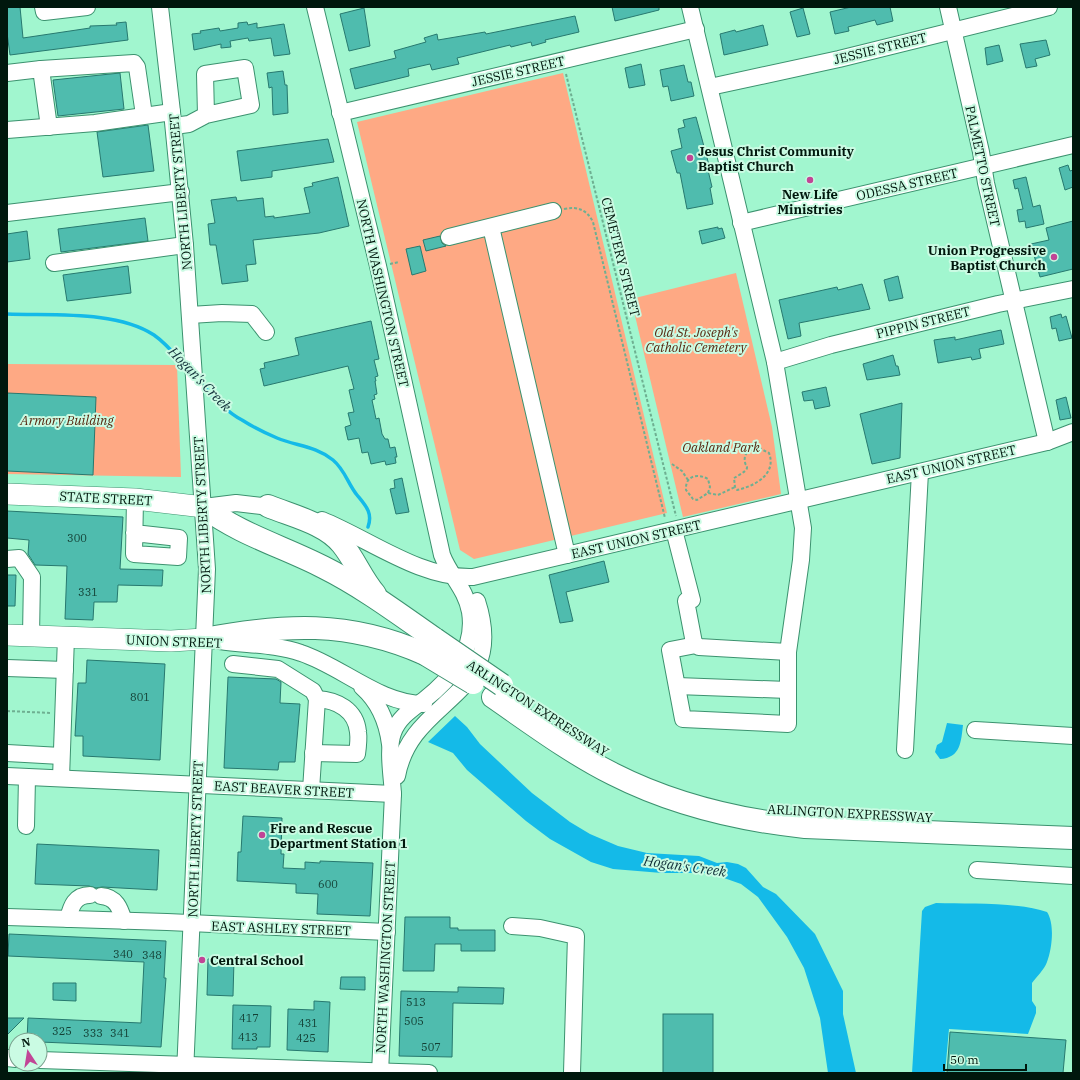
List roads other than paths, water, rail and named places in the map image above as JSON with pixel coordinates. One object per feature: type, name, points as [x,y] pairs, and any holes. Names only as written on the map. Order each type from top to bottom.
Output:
[{"type":"highway","points":[[268,506],[313,524],[335,538],[345,549],[373,592],[384,604]]},
{"type":"highway","name":"ARLINGTON EXPRESSWAY","points":[[204,507],[236,526],[329,570],[384,604],[430,647],[498,691],[605,753],[641,771],[676,793],[712,811],[764,822],[826,828],[953,826],[1069,831]]},
{"type":"highway","name":"ARLINGTON EXPRESSWAY","points":[[204,640],[263,630],[313,627],[343,630],[430,647]]},
{"type":"main road","name":"STATE STREET","points":[[7,494],[135,499],[204,507]]},
{"type":"main road","name":"UNION STREET","points":[[7,635],[171,641],[204,640]]},
{"type":"street","points":[[43,7],[44,12],[82,7]]},
{"type":"street","name":"NORTH LIBERTY STREET","points":[[160,7],[181,192],[204,507],[207,578],[185,1069]]},
{"type":"street","name":"NORTH WASHINGTON STREET","points":[[315,7],[378,266],[441,550],[446,564],[455,576],[464,594],[470,612],[471,630],[463,656],[452,672],[396,726],[392,736],[391,749],[393,794],[380,1072]]},
{"type":"street","points":[[690,7],[775,362],[802,528],[801,560],[788,652],[788,724],[683,719],[670,650],[696,645],[700,647],[788,652]]},
{"type":"street","name":"PALMETTO STREET","points":[[948,7],[952,30],[1047,442]]},
{"type":"street","name":"JESSIE STREET","points":[[710,87],[839,59],[1049,7]]},
{"type":"street","name":"JESSIE STREET","points":[[340,113],[696,29]]},
{"type":"street","points":[[7,73],[41,69],[134,63],[137,67],[144,115]]},
{"type":"street","points":[[41,69],[49,127]]},
{"type":"street","points":[[7,130],[95,123],[144,115],[173,119],[189,124],[206,114]]},
{"type":"street","name":"ODESSA STREET","points":[[741,223],[1073,145]]},
{"type":"street","points":[[7,214],[181,192]]},
{"type":"street","points":[[449,237],[554,211]]},
{"type":"street","points":[[491,227],[567,555]]},
{"type":"street","points":[[54,263],[185,245]]},
{"type":"street","name":"PIPPIN STREET","points":[[775,362],[831,345],[1014,300],[1030,299],[1073,289]]},
{"type":"street","points":[[190,315],[222,313],[252,314],[266,332]]},
{"type":"street","name":"EAST UNION STREET","points":[[204,507],[236,503],[268,506],[314,517],[416,564],[455,576],[480,576],[1047,442],[1073,434]]},
{"type":"street","points":[[905,750],[920,472]]},
{"type":"street","points":[[135,499],[134,554],[178,557],[179,538],[206,540]]},
{"type":"street","points":[[673,530],[692,600],[686,601],[694,643],[696,645]]},
{"type":"street","points":[[7,559],[19,558],[32,576],[31,636]]},
{"type":"street","name":"NORTH WASHINGTON STREET","points":[[393,794],[399,764],[406,747],[419,729],[474,674],[482,654],[484,638],[475,596],[467,585],[455,576]]},
{"type":"street","points":[[61,778],[66,637]]},
{"type":"street","name":"UNION STREET","points":[[204,640],[297,651],[357,682],[401,701],[419,704],[436,703],[449,699]]},
{"type":"street","points":[[233,664],[278,669],[313,691],[317,699],[311,790]]},
{"type":"street","points":[[7,668],[65,670]]},
{"type":"street","name":"UNION STREET","points":[[357,682],[371,696],[381,711],[386,724],[391,749]]},
{"type":"street","points":[[677,686],[788,690]]},
{"type":"street","points":[[313,753],[355,755],[357,754],[358,747],[358,732],[350,712],[340,704],[329,699],[317,699]]},
{"type":"street","points":[[975,730],[1073,736]]},
{"type":"street","points":[[7,753],[62,756]]},
{"type":"street","name":"EAST BEAVER STREET","points":[[7,776],[393,794]]},
{"type":"street","points":[[26,826],[27,777]]},
{"type":"street","points":[[977,870],[1073,876]]},
{"type":"street","points":[[68,919],[75,900],[80,896],[96,896],[111,898],[116,902],[124,920]]},
{"type":"street","name":"EAST ASHLEY STREET","points":[[7,917],[124,920],[387,932]]},
{"type":"street","points":[[512,926],[540,928],[576,936],[572,1073]]},
{"type":"street","points":[[48,1061],[103,1068],[429,1073]]},
{"type":"water","points":[[455,716],[467,727],[480,744],[532,793],[570,822],[590,834],[618,846],[647,853],[699,856],[717,863],[727,862],[738,864],[746,868],[763,887],[776,894],[815,934],[843,991],[843,1014],[856,1073],[828,1073],[820,1018],[804,968],[787,937],[758,897],[741,884],[710,873],[662,873],[613,869],[591,862],[550,839],[526,821],[467,770],[453,753],[428,742]]},
{"type":"water","points":[[947,723],[963,725],[962,737],[959,748],[952,756],[940,759],[935,752],[937,745],[942,742]]},
{"type":"water","points":[[936,903],[1008,905],[1047,912],[1050,917],[1052,937],[1049,957],[1046,965],[1032,983],[1032,1001],[1036,1007],[1036,1013],[1028,1034],[949,1029],[945,1073],[912,1073],[922,911],[925,907]]},
{"type":"waterway","name":"Hogan's Creek","points":[[7,314],[83,316],[121,321],[139,327],[154,335],[168,347],[188,369]]},
{"type":"waterway","name":"Hogan's Creek","points":[[199,381],[224,407],[246,423],[284,441],[313,449],[333,460],[341,468],[354,491],[368,510],[370,518],[368,527]]},
{"type":"place","name":"Jesus Christ Community Baptist Church","points":[[690,158]]},
{"type":"place","name":"New Life Ministries","points":[[810,180]]},
{"type":"place","name":"Union Progressive Baptist Church","points":[[1054,257]]},
{"type":"place","name":"Fire and Rescue Department Station 1","points":[[262,835]]},
{"type":"place","name":"Central School","points":[[202,960]]},
{"type":"park label","name":"Old St. Joseph's Catholic Cemetery","points":[[696,340]]},
{"type":"park label","name":"Armory Building","points":[[67,420]]},
{"type":"park label","name":"Oakland Park","points":[[721,447]]}]
